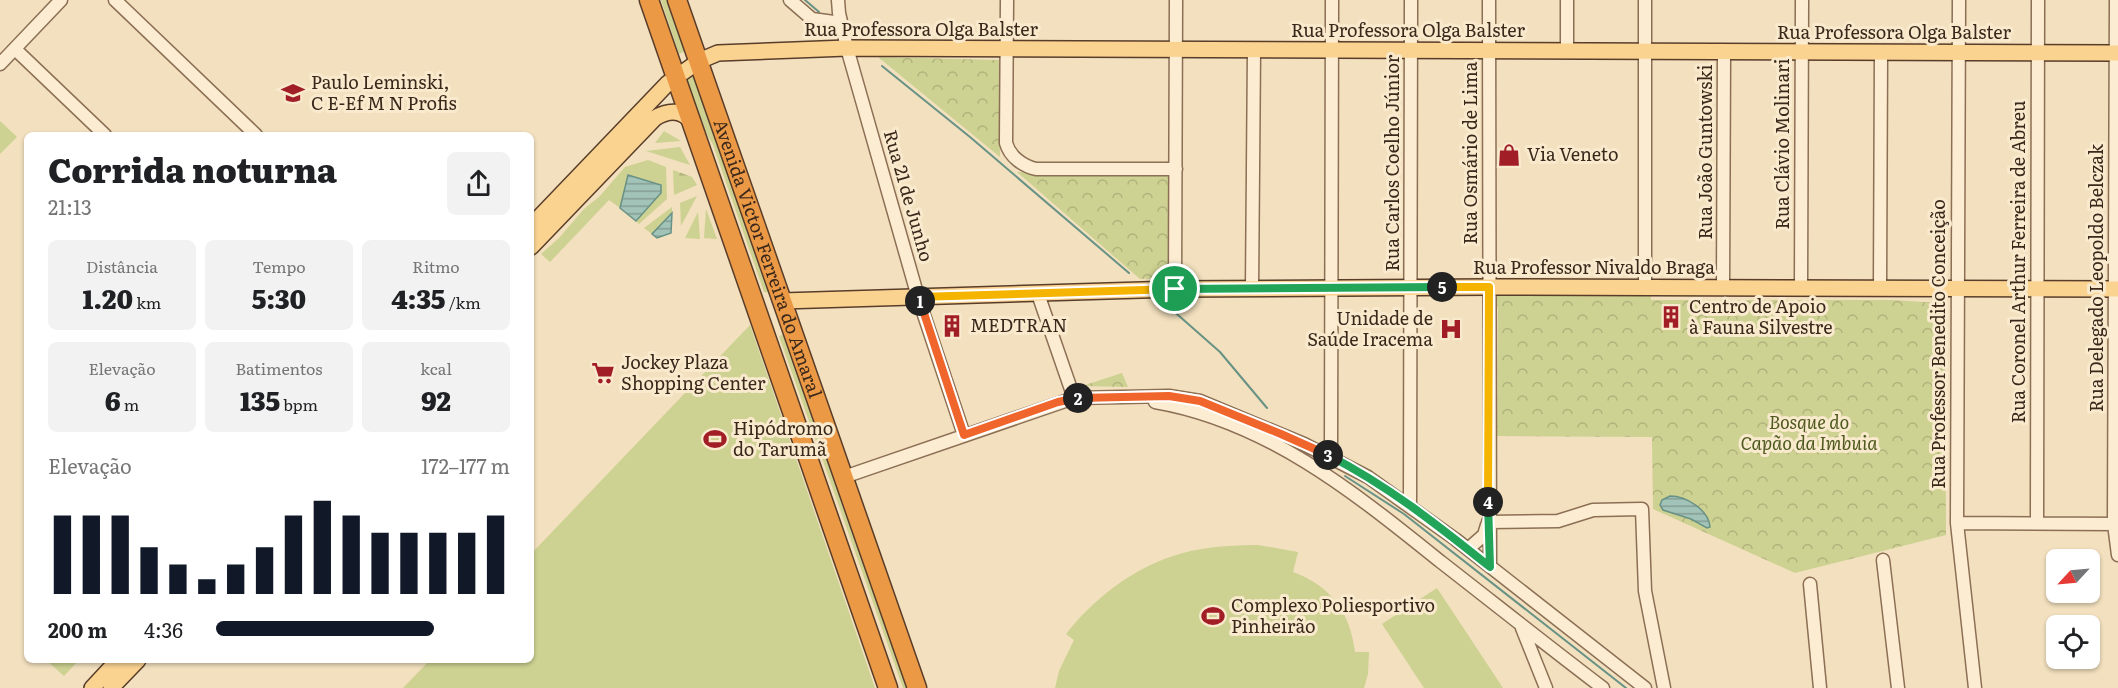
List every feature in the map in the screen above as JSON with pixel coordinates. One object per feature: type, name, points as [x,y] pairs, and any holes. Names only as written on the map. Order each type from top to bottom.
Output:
[{"type":"highway","name":"Avenida Victor Ferreira do Amaral","points":[[649,0],[888,688]]},
{"type":"highway","name":"Avenida Victor Ferreira do Amaral","points":[[677,0],[917,688]]},
{"type":"highway","points":[[747,280],[761,296],[770,300],[783,301]]},
{"type":"main road","name":"Rua Professora Olga Balster","points":[[534,223],[675,77],[699,61],[718,53],[847,48],[2117,53]]},
{"type":"main road","points":[[534,244],[655,118],[665,113],[675,112],[687,116],[692,123]]},
{"type":"main road","name":"Rua Professor Nivaldo Braga","points":[[783,301],[1175,289],[1489,287],[2117,289]]},
{"type":"main road","points":[[92,688],[115,663]]},
{"type":"main road","points":[[111,688],[135,663]]},
{"type":"street","points":[[0,64],[62,0]]},
{"type":"street","points":[[115,0],[253,132]]},
{"type":"street","points":[[790,0],[812,19],[841,23]]},
{"type":"street","name":"Rua 21 de Junho","points":[[838,0],[847,48],[918,297],[964,435]]},
{"type":"street","points":[[1007,0],[1006,143],[1009,151],[1019,161],[1036,169],[1176,169]]},
{"type":"street","points":[[1175,289],[1176,0]]},
{"type":"street","points":[[1331,457],[1332,0]]},
{"type":"street","name":"Rua Carlos Coelho Júnior","points":[[1410,506],[1412,0]]},
{"type":"street","name":"Rua Osmário de Lima","points":[[1489,0],[1488,522],[1490,567]]},
{"type":"street","points":[[1567,0],[1567,51]]},
{"type":"street","points":[[1645,0],[1645,288]]},
{"type":"street","name":"Rua Clávio Molinari","points":[[1801,288],[1802,0]]},
{"type":"street","name":"Rua Professor Benedito Conceição","points":[[1959,0],[1957,523],[1975,688]]},
{"type":"street","name":"Rua Coronel Arthur Ferreira de Abreu","points":[[2037,523],[2038,0]]},
{"type":"street","name":"Rua Delegado Leopoldo Belczak","points":[[2116,0],[2116,524],[2118,555]]},
{"type":"street","points":[[15,49],[102,132]]},
{"type":"street","points":[[1252,289],[1254,50]]},
{"type":"street","name":"Rua João Guntowski","points":[[1723,288],[1724,51]]},
{"type":"street","points":[[1880,288],[1881,52]]},
{"type":"street","points":[[1038,294],[1074,398]]},
{"type":"street","points":[[844,477],[1074,398],[1169,396],[1200,401],[1281,434],[1368,477],[1468,549],[1643,686],[1653,679],[1661,667]]},
{"type":"street","points":[[1127,397],[1204,413],[1284,449],[1332,478],[1603,688]]},
{"type":"street","points":[[1468,549],[1484,536],[1488,522],[1558,521],[1593,510],[1642,509],[1644,585],[1664,688]]},
{"type":"street","points":[[1957,523],[2116,524]]},
{"type":"street","points":[[1884,560],[1898,688]]},
{"type":"street","points":[[1810,584],[1820,688]]},
{"type":"street","points":[[1521,625],[1546,688]]},
{"type":"street","points":[[1539,669],[1544,655],[1553,650]]},
{"type":"green space","points":[[661,0],[671,0],[689,50],[679,54]]},
{"type":"green space","points":[[878,57],[999,60],[1000,157]]},
{"type":"green space","points":[[697,75],[774,293],[764,292],[713,145],[696,114],[685,80]]},
{"type":"green space","points":[[0,121],[17,137],[0,154]]},
{"type":"green space","points":[[664,131],[681,141],[655,143]]},
{"type":"green space","points":[[680,147],[690,165],[646,151]]},
{"type":"green space","points":[[648,160],[666,167],[667,199],[639,224],[636,221],[661,193],[661,185],[628,175],[620,208],[609,200],[550,262],[541,254],[559,238],[584,209],[600,196],[625,167]]},
{"type":"green space","points":[[673,170],[692,177],[697,185],[674,195]]},
{"type":"green space","points":[[1017,172],[1170,174],[1170,278],[1140,279]]},
{"type":"green space","points":[[697,196],[681,226],[680,203]]},
{"type":"green space","points":[[672,207],[672,213],[652,234],[644,228]]},
{"type":"green space","points":[[706,209],[717,239],[704,238]]},
{"type":"green space","points":[[698,212],[700,239],[685,238]]},
{"type":"green space","name":"Bosque do Capão da Imbuia","points":[[1498,294],[1651,294],[1651,300],[1892,300],[1940,303],[1943,306],[1945,325],[1946,535],[1795,573],[1653,509],[1652,437],[1497,436],[1498,307],[1493,304]]},
{"type":"green space","name":"Hipódromo do Tarumã","points":[[750,325],[875,688],[403,688],[427,663],[534,663],[534,551]]},
{"type":"green space","points":[[788,333],[913,688],[903,688],[779,336]]},
{"type":"green space","points":[[1122,373],[1128,387],[1082,386]]},
{"type":"green space","name":"Complexo Poliesportivo Pinheirão","points":[[1258,545],[1298,552],[1293,572],[1318,585],[1336,602],[1349,625],[1355,652],[1369,652],[1368,674],[1364,688],[1055,688],[1059,671],[1074,640],[1066,634],[1094,604],[1126,579],[1144,568],[1182,553],[1216,547]]},
{"type":"green space","points":[[1437,588],[1503,688],[1424,688],[1382,624]]},
{"type":"green space","points":[[49,663],[76,663],[64,676]]},
{"type":"water","points":[[628,175],[661,185],[661,193],[636,221],[620,208]]},
{"type":"water","points":[[672,213],[671,233],[657,238],[652,234]]},
{"type":"water","points":[[1670,496],[1683,498],[1696,505],[1706,515],[1710,527],[1707,528],[1691,519],[1663,510],[1660,505],[1662,500]]},
{"type":"waterway","points":[[805,0],[819,12]]},
{"type":"waterway","points":[[882,66],[970,137],[1129,273]]},
{"type":"waterway","points":[[1161,300],[1220,352],[1267,408]]},
{"type":"waterway","points":[[1345,476],[1404,514],[1626,688]]},
{"type":"place","name":"Paulo Leminski, C E-Ef M N Profis","points":[[293,93]]},
{"type":"place","name":"Via Veneto","points":[[1509,155]]},
{"type":"place","name":"Centro de Apoio à Fauna Silvestre","points":[[1671,317]]},
{"type":"place","name":"MEDTRAN","points":[[952,326]]},
{"type":"place","name":"Unidade de Saúde Iracema","points":[[1451,329]]},
{"type":"place","name":"Jockey Plaza Shopping Center","points":[[603,373]]},
{"type":"place","name":"Hipódromo do Tarumã","points":[[715,439]]},
{"type":"place","name":"Complexo Poliesportivo Pinheirão","points":[[1213,616]]},
{"type":"route","points":[[1489,287],[1488,522],[1490,567],[1368,477],[1304,444],[1200,401],[1169,396],[1074,398],[964,435],[918,297],[1175,289],[1489,287]]}]
